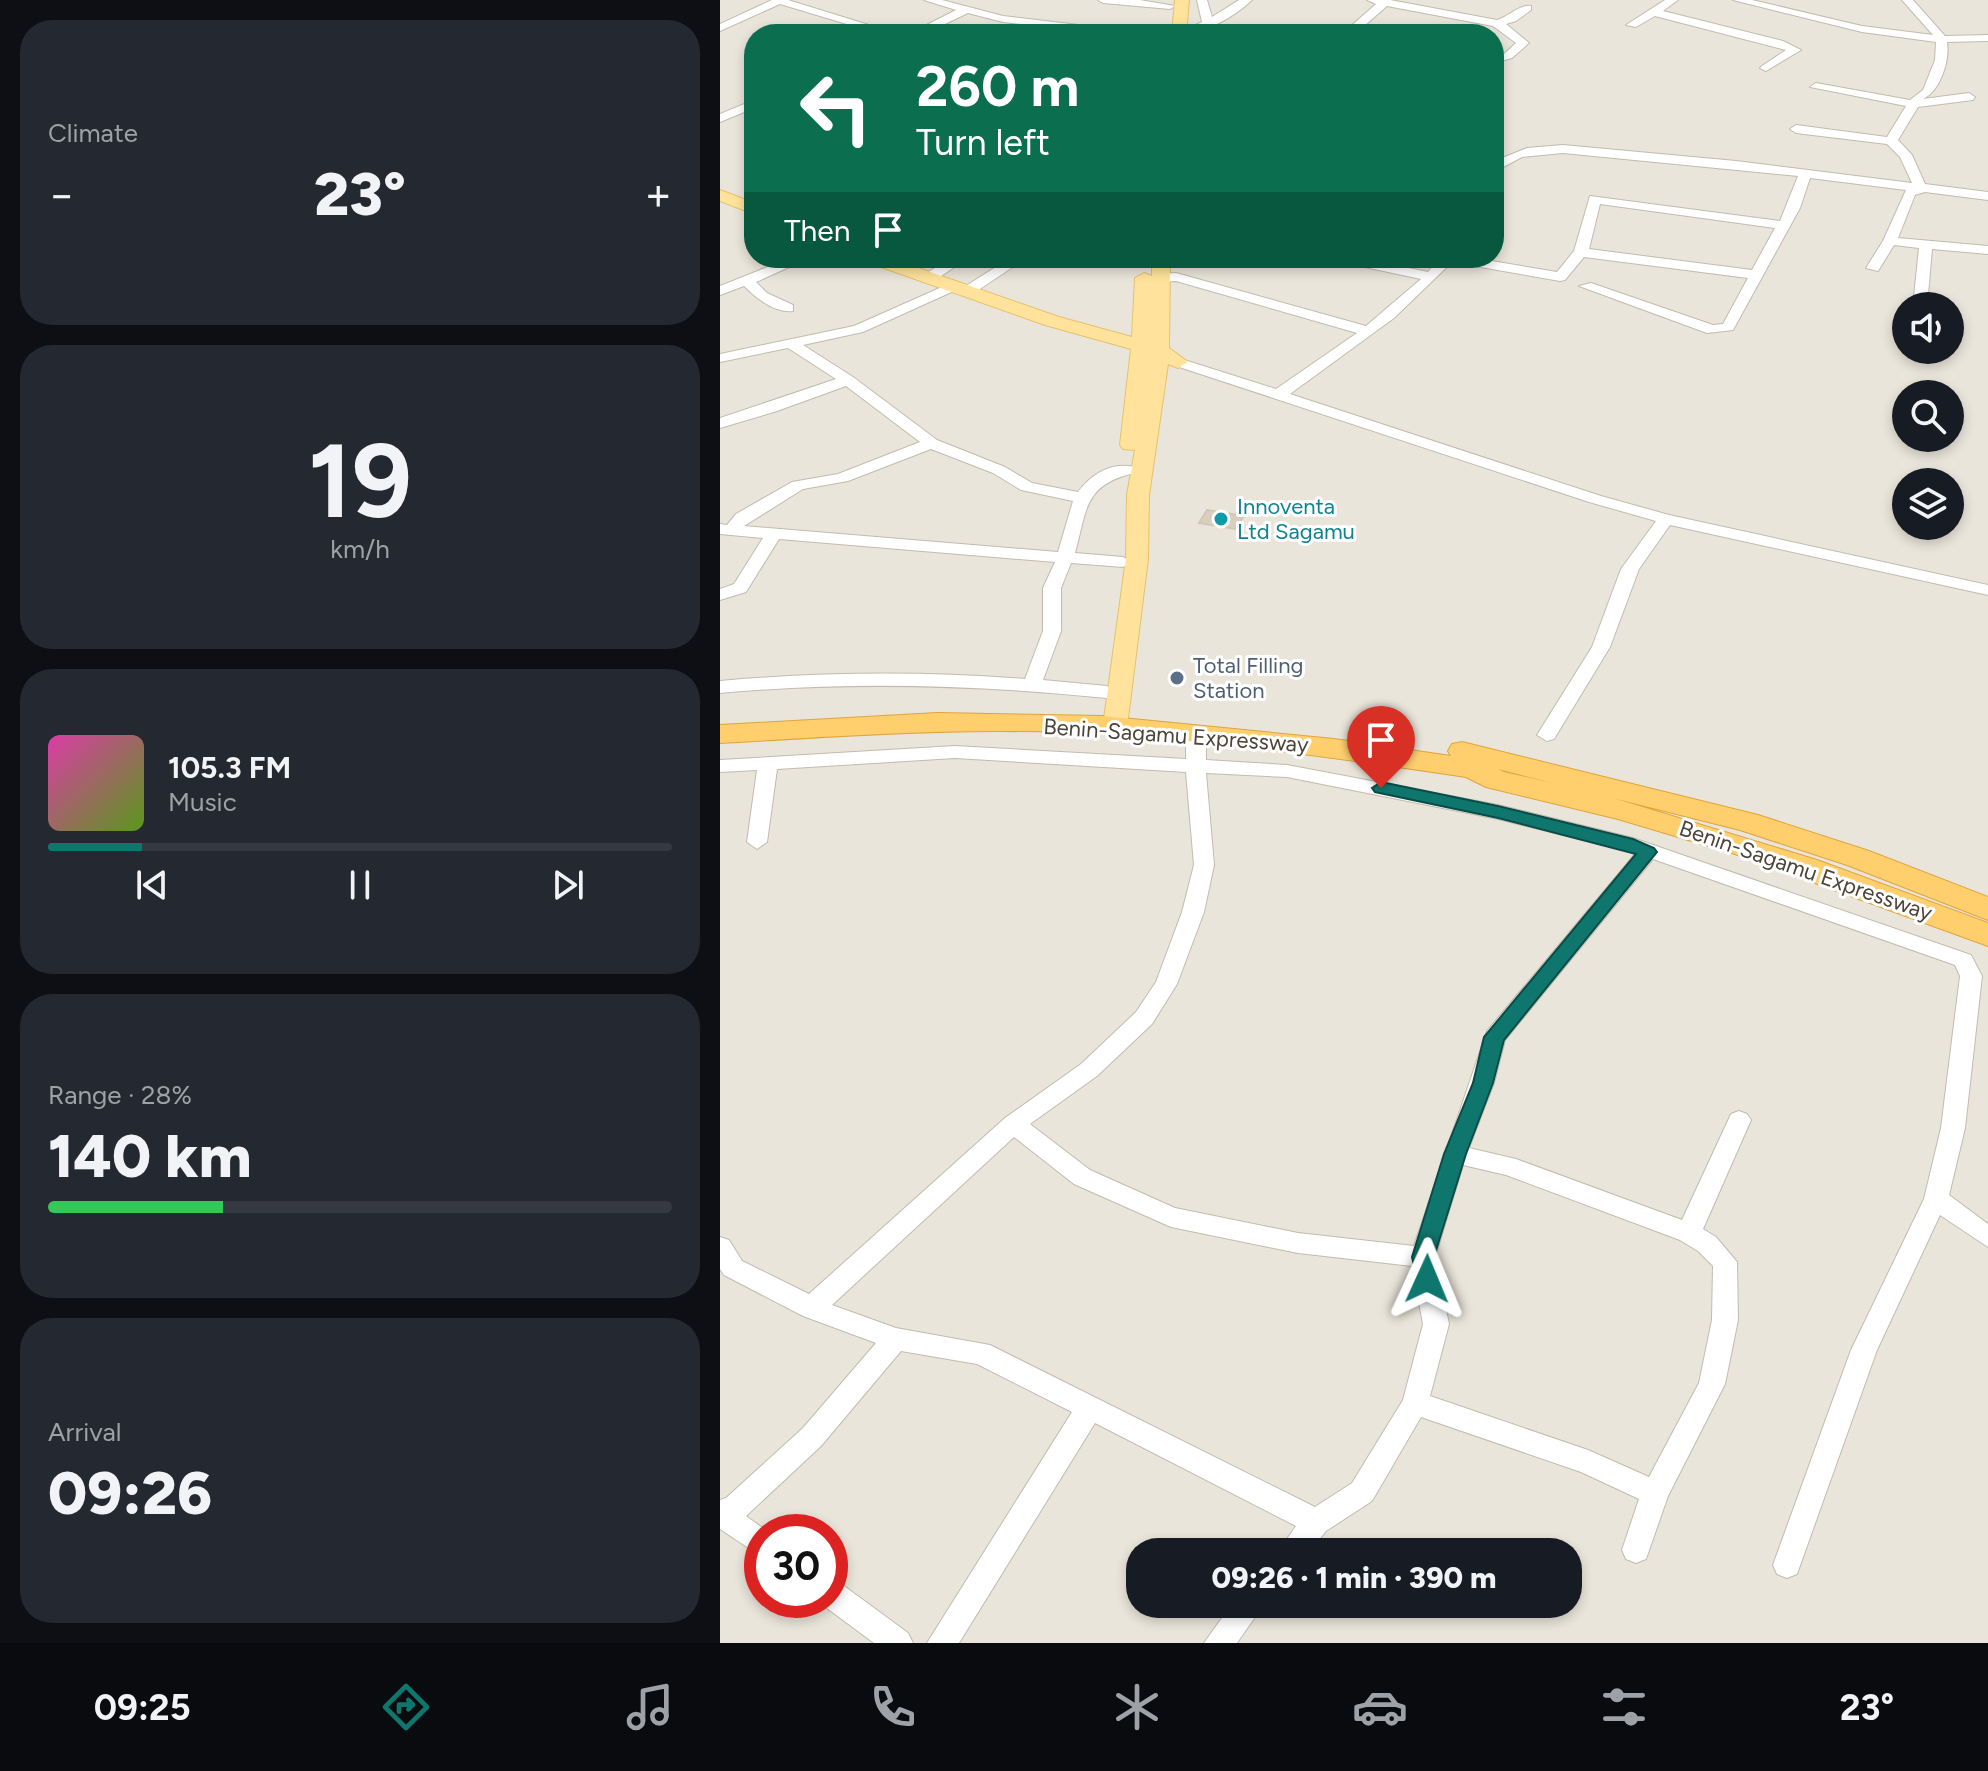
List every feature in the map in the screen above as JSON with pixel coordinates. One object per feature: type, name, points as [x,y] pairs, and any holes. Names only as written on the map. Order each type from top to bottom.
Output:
[{"type":"highway","name":"Benin-Sagamu Expressway","points":[[720,716],[925,705],[1109,713],[1338,732],[1476,753],[1747,822],[1858,858],[1988,909]]},
{"type":"highway","name":"Benin-Sagamu Expressway","points":[[720,734],[1109,713],[1196,735],[1334,748],[1472,769],[1496,780],[1668,823],[1855,882],[1988,935]]},
{"type":"main road","points":[[1174,2],[1182,24]]},
{"type":"main road","points":[[1171,24],[1174,2]]},
{"type":"main road","points":[[720,195],[744,205]]},
{"type":"main road","points":[[899,268],[1052,321],[1062,329],[1151,352]]},
{"type":"main road","points":[[1109,713],[1128,470],[1151,352],[1147,268]]},
{"type":"main road","points":[[1109,713],[1137,559],[1138,495],[1161,268]]},
{"type":"main road","points":[[1113,342],[1127,353],[1151,352]]},
{"type":"street","points":[[720,28],[780,0],[859,24]]},
{"type":"street","points":[[929,0],[964,11],[1039,24]]},
{"type":"street","points":[[1103,0],[1174,2]]},
{"type":"street","points":[[1202,0],[1208,24],[1247,0]]},
{"type":"street","points":[[1632,25],[1673,0]]},
{"type":"street","points":[[1738,0],[1867,32],[1943,42],[1988,38]]},
{"type":"street","points":[[1771,8],[1782,0]]},
{"type":"street","points":[[1891,141],[1913,104],[1929,92],[1942,59],[1943,42],[1932,23],[1914,12],[1907,0]]},
{"type":"street","points":[[1357,24],[1377,2],[1412,4],[1497,23],[1512,19],[1527,8]]},
{"type":"street","points":[[936,24],[964,11]]},
{"type":"street","points":[[1653,12],[1779,43],[1795,50],[1766,68]]},
{"type":"street","points":[[1504,28],[1523,43],[1504,57]]},
{"type":"street","points":[[1816,87],[1913,104],[1974,98],[1924,93]]},
{"type":"street","points":[[720,118],[744,108]]},
{"type":"street","points":[[1796,129],[1891,141],[1906,155],[1921,189]]},
{"type":"street","points":[[1504,160],[1536,149],[1563,149],[1988,196]]},
{"type":"street","points":[[1586,286],[1712,330],[1728,327],[1793,208],[1805,174]]},
{"type":"street","points":[[1873,268],[1890,241],[1909,193],[1921,189]]},
{"type":"street","points":[[1504,267],[1560,277],[1581,252],[1595,199],[1783,225]]},
{"type":"street","points":[[1890,241],[1988,250]]},
{"type":"street","points":[[1921,292],[1926,245]]},
{"type":"street","points":[[1581,252],[1755,275]]},
{"type":"street","points":[[720,291],[780,268]]},
{"type":"street","points":[[927,279],[945,268]]},
{"type":"street","points":[[720,358],[858,329],[959,290],[1000,268]]},
{"type":"street","points":[[1161,268],[1176,277],[1368,331]]},
{"type":"street","points":[[1390,268],[1429,276]]},
{"type":"street","points":[[1279,394],[1368,331],[1438,268]]},
{"type":"street","points":[[748,282],[762,296],[788,308]]},
{"type":"street","points":[[792,344],[848,380],[931,443],[999,470],[1007,479],[1082,498]]},
{"type":"street","points":[[1151,352],[1595,499],[1666,519],[1988,590]]},
{"type":"street","points":[[720,423],[848,380]]},
{"type":"street","points":[[726,529],[798,485],[842,478],[931,443]]},
{"type":"street","points":[[1032,684],[1052,631],[1052,588],[1065,558],[1082,498],[1091,486],[1113,471],[1128,470]]},
{"type":"street","points":[[1547,735],[1601,647],[1630,569],[1666,519]]},
{"type":"street","points":[[726,529],[1123,562]]},
{"type":"street","points":[[720,595],[740,588],[774,534]]},
{"type":"street","points":[[720,687],[831,680],[1032,684],[1109,713]]},
{"type":"street","points":[[812,1308],[1013,1124],[1089,1070],[1144,1018],[1166,984],[1193,912],[1204,865],[1196,735]]},
{"type":"street","points":[[720,766],[955,752],[1287,771],[1498,812],[1633,845],[1988,969]]},
{"type":"street","points":[[757,842],[768,763]]},
{"type":"street","points":[[1496,780],[1498,812]]},
{"type":"street","points":[[1303,1538],[1316,1522],[1362,1492],[1415,1403],[1436,1324],[1423,1257],[1455,1154],[1483,1083],[1495,1037],[1648,852]]},
{"type":"street","points":[[1787,1565],[1864,1350],[1936,1199],[1953,1128],[1971,976],[1963,960]]},
{"type":"street","points":[[1689,1233],[1739,1120]]},
{"type":"street","points":[[1013,1124],[1082,1177],[1171,1217],[1298,1243],[1423,1257]]},
{"type":"street","points":[[1455,1154],[1508,1166],[1689,1233],[1707,1244],[1725,1262],[1725,1320],[1712,1384],[1655,1493],[1636,1550]]},
{"type":"street","points":[[1936,1199],[1988,1237]]},
{"type":"street","points":[[724,1265],[812,1308],[895,1339],[981,1353],[1316,1522]]},
{"type":"street","points":[[720,1513],[736,1507],[812,1437],[895,1339]]},
{"type":"street","points":[[1415,1403],[1588,1462],[1655,1493]]},
{"type":"street","points":[[942,1643],[1091,1406]]},
{"type":"street","points":[[720,1513],[744,1531]]},
{"type":"street","points":[[848,1606],[898,1643]]},
{"type":"street","points":[[1219,1643],[1239,1618]]},
{"type":"shaded area","points":[[720,0],[1988,0],[1988,1643],[720,1643]]},
{"type":"building","name":"Innoventa Ltd Sagamu","points":[[1207,510],[1244,516],[1235,529],[1199,523]]},
{"type":"place","name":"Innoventa Ltd Sagamu","points":[[1221,519]]},
{"type":"place","name":"Total Filling Station","points":[[1177,678]]},
{"type":"route","points":[[1381,788],[1498,812],[1633,845],[1648,852],[1495,1037],[1483,1083],[1455,1154],[1423,1257],[1427,1279]]}]
